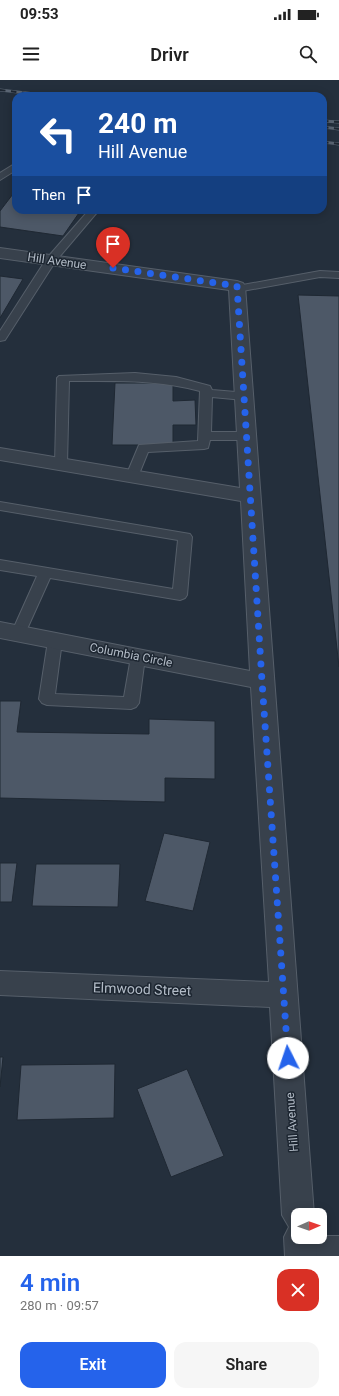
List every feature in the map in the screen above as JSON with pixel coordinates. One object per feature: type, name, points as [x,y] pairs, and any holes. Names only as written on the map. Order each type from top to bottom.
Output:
[{"type":"street","name":"Hill Avenue","points":[[0,253],[237,286],[298,1208]]},
{"type":"street","points":[[0,454],[250,496]]},
{"type":"street","name":"Columbia Circle","points":[[9,632],[262,681]]},
{"type":"street","name":"Elmwood Street","points":[[0,983],[283,995]]},
{"type":"lane","points":[[0,177],[12,169]]},
{"type":"lane","points":[[1,338],[51,260],[91,214]]},
{"type":"lane","points":[[237,289],[320,274],[339,275]]},
{"type":"lane","points":[[61,464],[63,378],[134,378],[176,381],[206,389],[204,445],[144,448],[132,476]]},
{"type":"lane","points":[[206,393],[244,396]]},
{"type":"lane","points":[[204,436],[247,436]]},
{"type":"lane","points":[[0,506],[185,537],[180,594],[0,565]]},
{"type":"lane","points":[[9,632],[45,573]]},
{"type":"lane","points":[[55,641],[47,699],[131,703],[138,657]]},
{"type":"lane","points":[[300,1247],[339,1246]]},
{"type":"building","points":[[12,195],[12,214],[78,214],[63,236],[0,227],[0,211]]},
{"type":"building","points":[[0,276],[23,279],[0,318]]},
{"type":"building","points":[[298,295],[339,296],[339,667]]},
{"type":"building","points":[[115,383],[173,383],[173,401],[195,400],[196,425],[173,425],[173,445],[112,445]]},
{"type":"building","points":[[0,701],[21,701],[17,732],[149,734],[149,719],[215,721],[215,779],[165,778],[165,802],[0,798]]},
{"type":"building","points":[[164,833],[210,842],[193,911],[145,901]]},
{"type":"building","points":[[0,863],[17,863],[12,902],[0,902]]},
{"type":"building","points":[[36,864],[120,864],[118,907],[32,906]]},
{"type":"building","points":[[0,1057],[3,1057],[0,1087]]},
{"type":"building","points":[[115,1064],[114,1118],[17,1120],[21,1065]]},
{"type":"building","points":[[187,1069],[224,1156],[171,1177],[137,1089]]},
{"type":"railway","points":[[0,90],[17,92]]},
{"type":"railway","points":[[327,121],[339,122]]},
{"type":"railway","points":[[327,128],[339,129]]},
{"type":"railway","points":[[327,142],[339,144]]},
{"type":"route","points":[[113,268],[237,286],[288,1058]]}]
